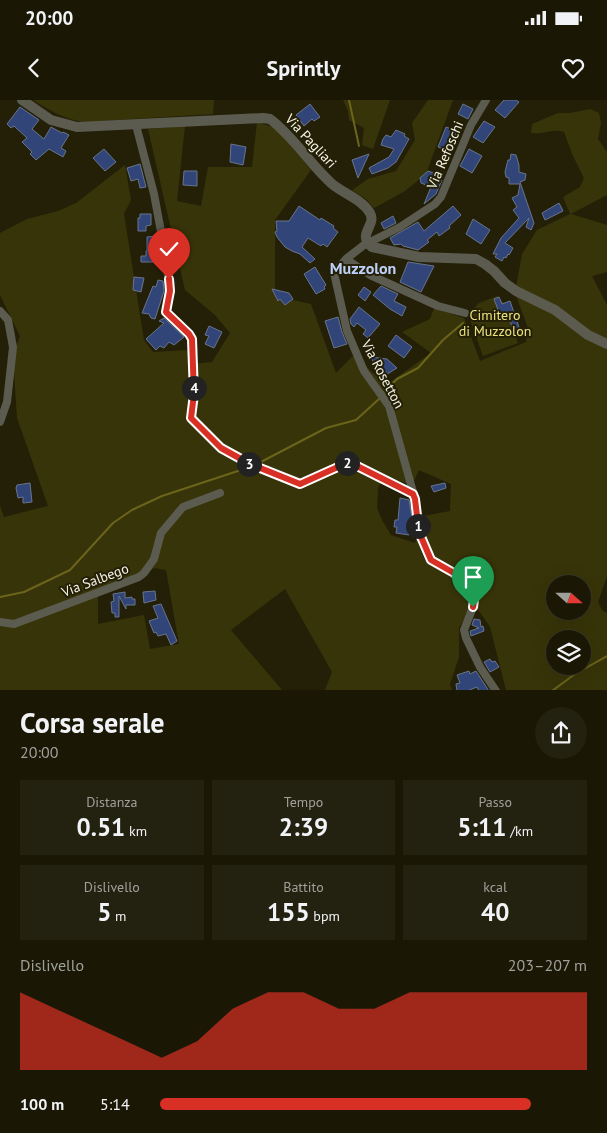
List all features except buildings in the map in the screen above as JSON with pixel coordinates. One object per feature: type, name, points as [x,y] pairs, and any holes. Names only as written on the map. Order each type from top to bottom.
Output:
[{"type":"street","name":"Via Pagliari","points":[[22,100],[51,120],[77,127],[270,119],[331,183],[364,206],[372,219],[367,240]]},
{"type":"street","name":"Via Refoschi","points":[[346,260],[367,240],[400,227],[435,204],[441,197],[470,125],[486,100]]},
{"type":"street","points":[[136,125],[154,194],[165,253],[170,291],[166,312],[192,339],[194,394],[191,418],[221,448],[258,468],[300,484],[349,462],[413,494]]},
{"type":"street","points":[[367,240],[378,249],[419,257],[476,259],[494,270],[505,283],[516,291],[555,310],[588,335],[607,344]]},
{"type":"street","points":[[346,260],[379,279],[438,306],[465,314]]},
{"type":"street","name":"Via Rosetton","points":[[346,260],[334,273],[347,331],[364,371],[389,406],[415,499],[419,532],[431,560],[454,573],[473,588],[475,593],[473,607],[464,630],[480,667],[496,690]]},
{"type":"street","points":[[0,311],[8,320],[13,347],[7,402],[0,422]]},
{"type":"street","name":"Via Salbego","points":[[0,622],[14,624],[139,577],[154,559],[161,533],[183,508],[220,493]]},
{"type":"green space","points":[[33,100],[214,100],[213,114],[83,122],[51,111]]},
{"type":"green space","points":[[343,100],[390,100],[373,149],[362,145],[364,128],[349,120],[348,111]]},
{"type":"green space","points":[[428,100],[453,100],[426,174],[405,191],[374,208],[366,199],[352,190],[368,179],[396,171],[415,140],[412,123]]},
{"type":"green space","points":[[590,109],[599,113],[601,123],[598,139],[607,152],[607,195],[571,214],[607,225],[607,272],[592,276],[607,305],[607,340],[590,332],[516,287],[522,254],[537,230],[570,214],[563,197],[580,187],[584,178],[564,132],[531,133],[532,124],[558,113]]},
{"type":"green space","points":[[257,122],[276,128],[311,170],[275,220],[275,296],[311,304],[336,373],[354,355],[386,385],[431,353],[402,332],[430,319],[434,308],[464,318],[480,361],[526,342],[528,328],[515,293],[547,309],[607,348],[607,576],[598,602],[602,610],[607,613],[607,690],[506,690],[490,627],[475,605],[468,611],[459,628],[459,657],[450,684],[452,690],[325,690],[332,672],[285,589],[231,630],[282,690],[0,690],[0,506],[4,517],[48,506],[17,418],[13,356],[20,336],[0,295],[0,233],[27,219],[58,211],[76,203],[125,165],[131,200],[124,214],[144,340],[153,352],[190,350],[191,364],[212,362],[230,333],[215,315],[185,290],[148,129],[185,126],[177,201],[201,206],[208,167],[252,167]],"holes":[[[419,470],[451,484],[450,511],[423,516],[415,543],[391,535],[377,508],[378,488],[384,476],[412,485]],[[154,568],[166,570],[179,644],[150,649],[144,615],[98,624],[98,592],[139,577]]]},
{"type":"green space","name":"Cimitero di Muzzolon","points":[[497,296],[504,303],[510,301],[521,333],[515,335],[518,343],[483,356],[468,314],[479,303]]},
{"type":"waterway","points":[[349,100],[359,146]]},
{"type":"waterway","points":[[383,393],[397,379],[418,368],[443,340],[463,323]]},
{"type":"waterway","points":[[257,464],[326,428],[356,420],[379,399]]},
{"type":"waterway","points":[[0,597],[24,592],[70,570],[113,523],[132,510],[162,496],[250,467]]},
{"type":"waterway","points":[[553,690],[575,674],[607,656]]},
{"type":"district","name":"Muzzolon","points":[[363,268]]},
{"type":"route","points":[[169,279],[170,291],[166,312],[192,339],[194,394],[191,418],[221,448],[273,475],[300,484],[349,462],[413,494],[419,532],[431,560],[454,573],[473,588],[475,593],[473,607]]}]
